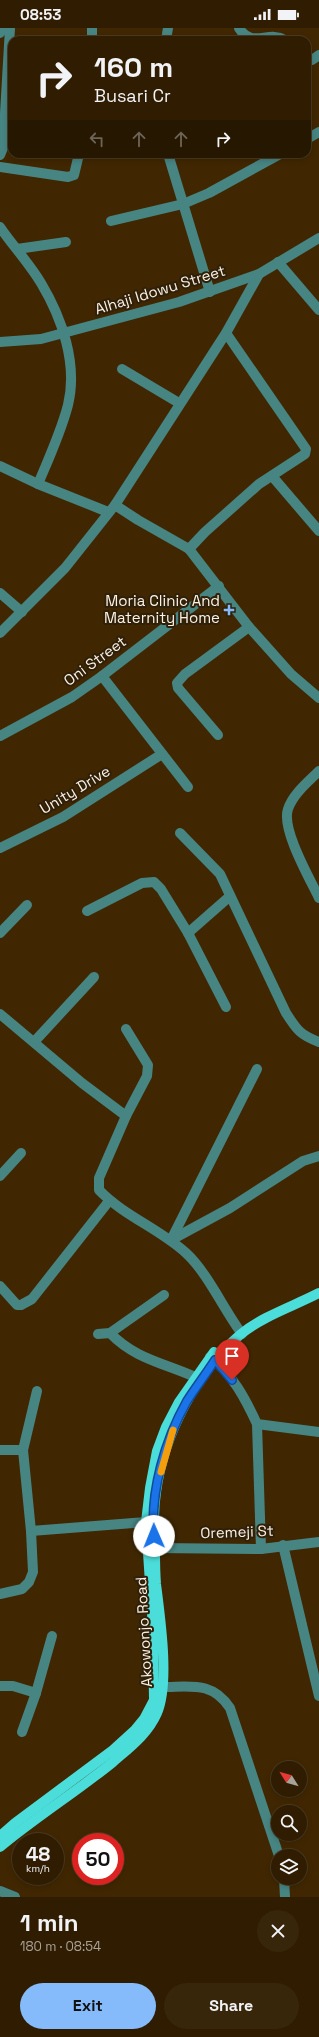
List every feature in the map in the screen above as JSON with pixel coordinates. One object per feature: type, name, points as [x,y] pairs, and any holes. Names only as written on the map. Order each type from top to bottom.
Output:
[{"type":"main road","name":"Akowonjo Road","points":[[0,1836],[15,1822],[113,1750],[135,1730],[144,1719],[154,1700],[153,1629],[146,1522],[150,1488],[157,1451],[166,1427],[195,1377],[240,1331],[256,1317],[319,1285]]},
{"type":"main road","name":"Akowonjo Road","points":[[240,1331],[319,1293]]},
{"type":"main road","name":"Akowonjo Road","points":[[0,1847],[90,1781],[141,1737],[157,1714],[162,1700],[163,1658],[155,1575],[153,1523],[156,1491],[172,1432],[188,1400],[213,1358]]},
{"type":"street","points":[[0,33],[4,28]]},
{"type":"street","points":[[0,155],[3,148],[8,62]]},
{"type":"street","points":[[0,167],[68,177],[74,175],[78,158]]},
{"type":"street","points":[[169,158],[210,292]]},
{"type":"street","points":[[111,221],[183,204],[209,193],[273,158]]},
{"type":"street","points":[[0,229],[17,249],[41,282],[65,334],[70,373],[68,403],[57,440],[38,484]]},
{"type":"street","name":"Alhaji Idowu Street","points":[[0,342],[41,339],[65,334],[146,312],[210,292],[259,274],[319,238]]},
{"type":"street","points":[[17,249],[66,242]]},
{"type":"street","points":[[278,262],[319,310]]},
{"type":"street","points":[[0,633],[65,568],[112,509],[179,403],[226,333],[259,274]]},
{"type":"street","points":[[189,549],[205,532],[259,484],[306,454],[306,449],[226,333]]},
{"type":"street","points":[[122,368],[179,403]]},
{"type":"street","points":[[0,466],[38,484],[112,509],[138,520],[189,549],[219,586],[249,627],[291,674],[319,698]]},
{"type":"street","points":[[272,476],[319,532]]},
{"type":"street","name":"Oni Street","points":[[0,736],[72,697],[102,676],[219,586]]},
{"type":"street","points":[[0,593],[22,612]]},
{"type":"street","points":[[218,735],[178,688],[177,683],[185,674],[249,627]]},
{"type":"street","points":[[102,676],[188,787]]},
{"type":"street","name":"Unity Drive","points":[[0,848],[63,817],[162,754]]},
{"type":"street","points":[[319,772],[296,796],[286,816],[289,833],[319,898]]},
{"type":"street","points":[[180,833],[220,874],[229,897],[286,1013],[300,1033],[319,1042]]},
{"type":"street","points":[[87,911],[142,882],[154,882],[162,889],[188,933],[226,1007]]},
{"type":"street","points":[[188,933],[229,897]]},
{"type":"street","points":[[0,933],[27,905]]},
{"type":"street","points":[[34,1042],[94,978]]},
{"type":"street","points":[[0,1014],[82,1083],[126,1116]]},
{"type":"street","points":[[126,1029],[148,1065],[147,1076],[126,1116],[99,1178],[99,1190],[109,1200],[171,1240],[188,1255],[240,1331]]},
{"type":"street","points":[[171,1240],[257,1068]]},
{"type":"street","points":[[0,1176],[21,1153]]},
{"type":"street","points":[[171,1240],[230,1208],[303,1161],[319,1156]]},
{"type":"street","points":[[0,1286],[17,1305],[22,1305],[32,1299],[109,1200]]},
{"type":"street","points":[[98,1334],[110,1334],[164,1295]]},
{"type":"street","points":[[110,1334],[140,1356],[195,1377]]},
{"type":"street","points":[[213,1358],[227,1373],[248,1403],[258,1424],[261,1549]]},
{"type":"street","points":[[0,1594],[22,1589],[29,1582],[32,1572],[31,1531],[23,1450],[37,1390]]},
{"type":"street","points":[[258,1424],[319,1432]]},
{"type":"street","points":[[0,1450],[23,1450]]},
{"type":"street","points":[[31,1531],[146,1522]]},
{"type":"street","name":"Oremeji St","points":[[155,1548],[261,1549],[283,1545],[319,1542]]},
{"type":"street","points":[[283,1545],[319,1696]]},
{"type":"street","points":[[22,1732],[36,1693],[52,1636]]},
{"type":"street","points":[[0,1686],[13,1686],[36,1693]]},
{"type":"street","points":[[162,1687],[204,1687],[214,1690],[223,1697],[230,1708],[277,1849]]},
{"type":"street","points":[[284,1885],[285,1897]]},
{"type":"street","points":[[0,1891],[15,1897]]},
{"type":"slow traffic","points":[[161,1472],[173,1430]]},
{"type":"place","name":"Moria Clinic And Maternity Home","points":[[229,610]]},
{"type":"route","points":[[154,1536],[153,1523],[156,1491],[172,1432],[182,1411],[215,1360],[232,1380]]}]
